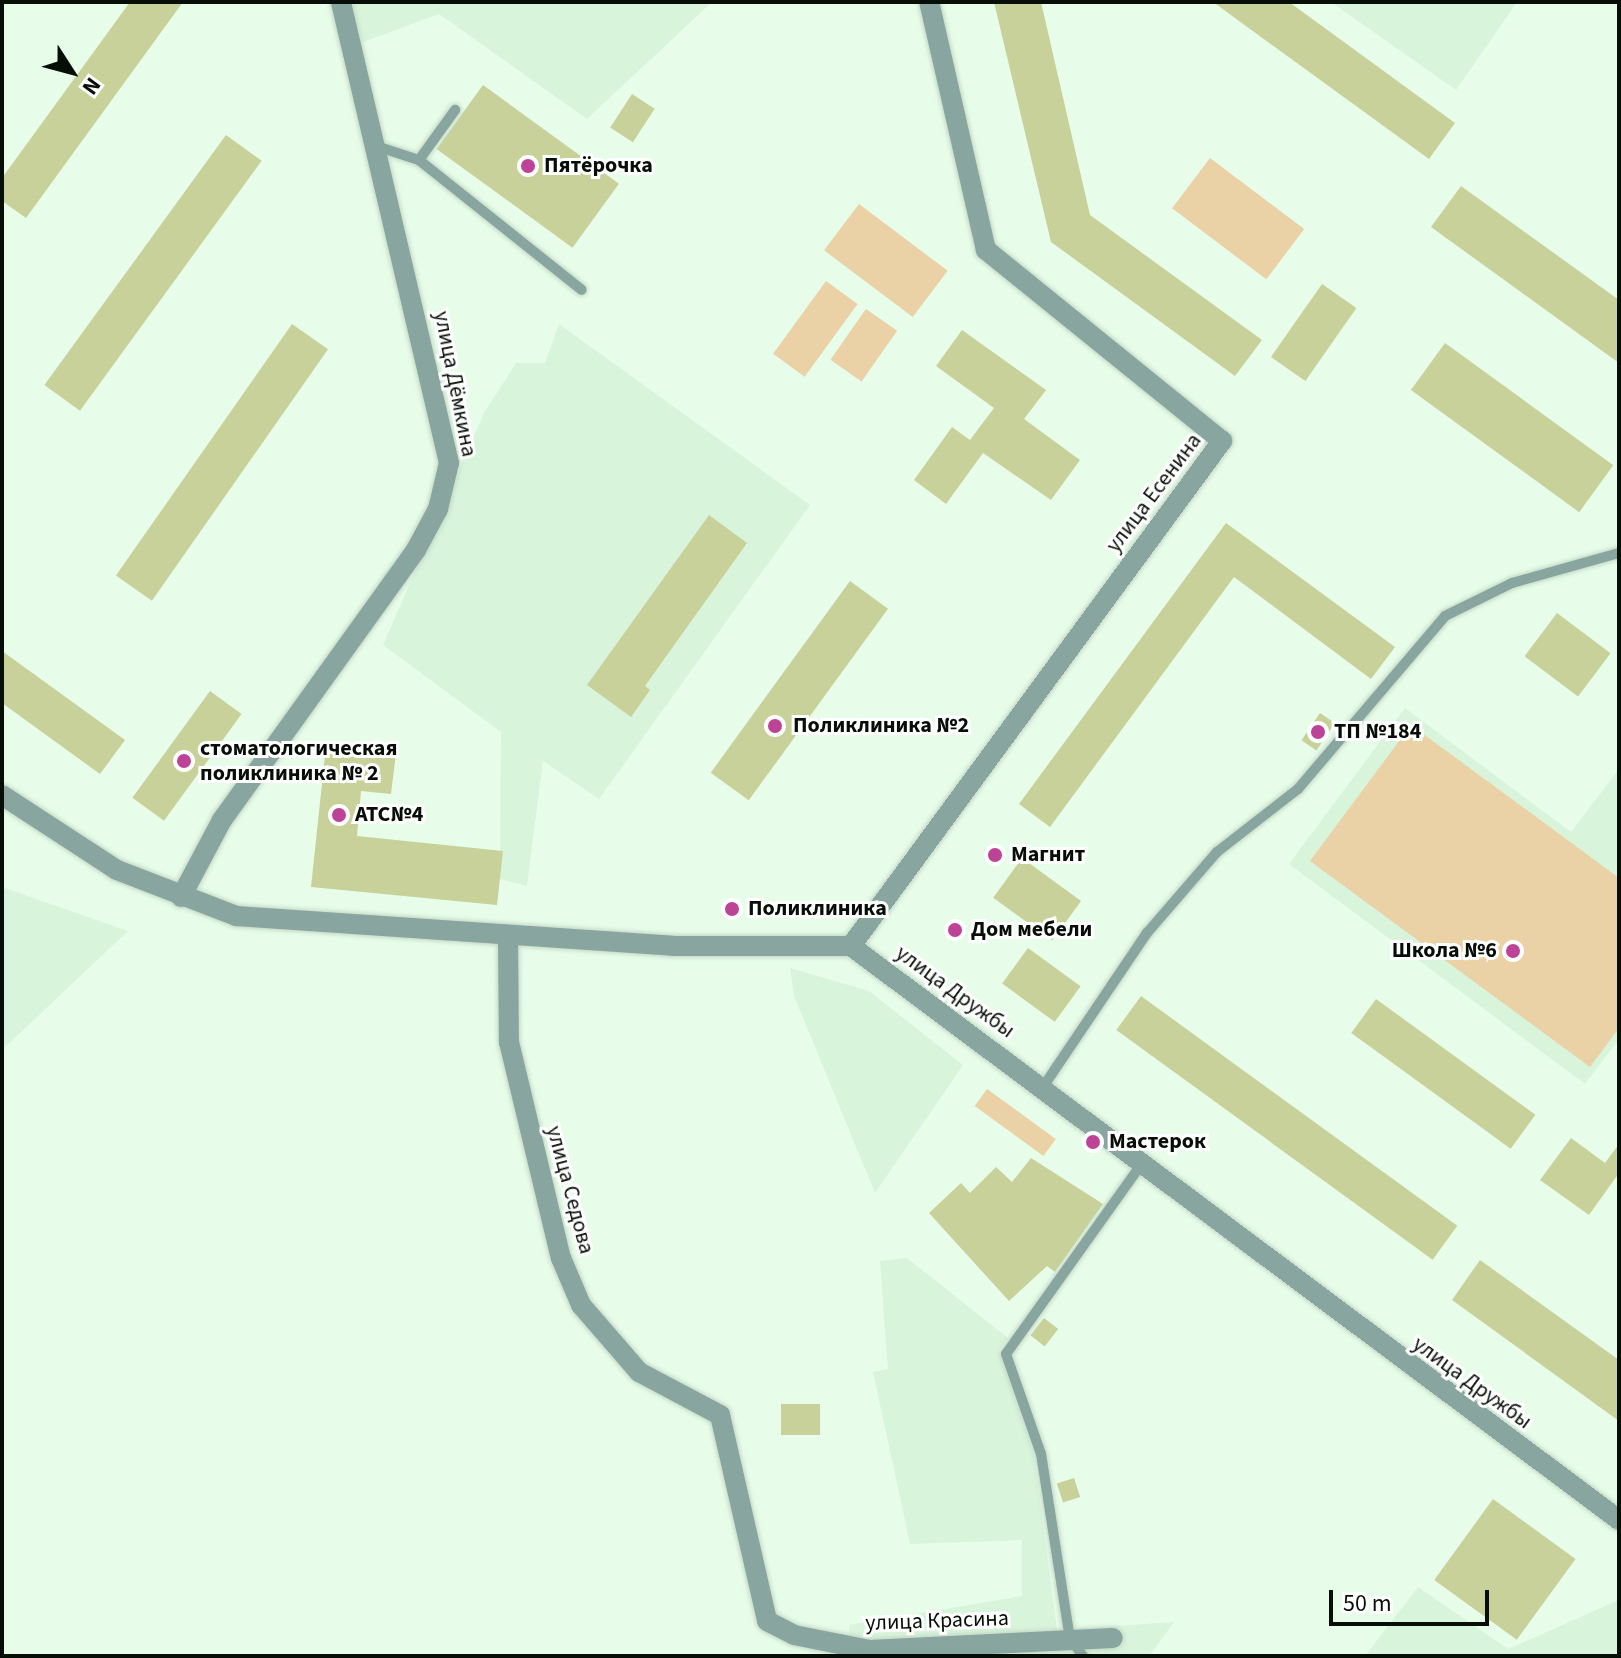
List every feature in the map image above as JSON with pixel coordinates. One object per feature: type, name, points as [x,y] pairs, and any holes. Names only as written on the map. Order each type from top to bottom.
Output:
[{"type":"street","name":"улица Дёмкина","points":[[181,897],[222,820],[416,550],[438,509],[449,463],[341,2]]},
{"type":"street","name":"улица Есенина","points":[[851,946],[1222,441],[986,250],[929,2]]},
{"type":"street","points":[[2,795],[117,870],[236,916],[673,946],[851,946]]},
{"type":"street","name":"улица Седова","points":[[508,935],[509,1042],[561,1258],[581,1305],[639,1372],[720,1415],[767,1621]]},
{"type":"street","name":"улица Дружбы","points":[[851,946],[1619,1520]]},
{"type":"street","name":"улица Красина","points":[[767,1621],[794,1635],[869,1650],[1113,1638]]},
{"type":"lane","points":[[419,160],[455,110]]},
{"type":"lane","points":[[374,145],[419,160],[582,290]]},
{"type":"lane","points":[[1043,1087],[1147,933],[1217,852],[1298,789],[1445,616],[1512,583],[1619,553]]},
{"type":"lane","points":[[1083,1656],[1070,1639],[1041,1454],[1006,1354],[1143,1162]]},
{"type":"shaded area","points":[[349,2],[712,2],[587,119],[439,14],[363,42]]},
{"type":"shaded area","points":[[1331,2],[1517,2],[1456,90]]},
{"type":"shaded area","points":[[1210,158],[1304,229],[1266,279],[1172,208]]},
{"type":"shaded area","points":[[859,204],[948,271],[913,317],[824,250]]},
{"type":"shaded area","points":[[826,281],[858,304],[805,377],[773,354]]},
{"type":"shaded area","points":[[866,309],[897,331],[862,382],[830,360]]},
{"type":"shaded area","points":[[559,324],[810,505],[599,799],[543,761],[527,886],[500,879],[501,732],[383,645],[484,413],[516,363],[545,363]]},
{"type":"shaded area","name":"Школа №6","points":[[1405,708],[1571,832],[1619,769],[1619,1039],[1585,1084],[1289,864]]},
{"type":"shaded area","name":"Школа №6","points":[[1411,725],[1619,878],[1619,1028],[1590,1067],[1310,861]]},
{"type":"shaded area","points":[[2,887],[128,931],[2,1050]]},
{"type":"shaded area","points":[[790,968],[869,991],[963,1065],[875,1193],[794,996]]},
{"type":"shaded area","points":[[987,1089],[1056,1139],[1043,1156],[975,1106]]},
{"type":"shaded area","points":[[907,1258],[1008,1338],[999,1350],[1034,1456],[1057,1630],[1174,1622],[1149,1656],[850,1656],[849,1625],[1022,1596],[1022,1540],[910,1544],[873,1372],[888,1369],[880,1261]]},
{"type":"shaded area","points":[[1418,1587],[1508,1649],[1619,1600],[1619,1656],[1365,1656]]},
{"type":"building","points":[[130,2],[183,2],[26,218],[2,201],[2,178]]},
{"type":"building","points":[[994,2],[1041,2],[1090,215],[1262,340],[1235,376],[1051,242]]},
{"type":"building","points":[[1213,2],[1289,2],[1455,123],[1429,159]]},
{"type":"building","name":"Пятёрочка","points":[[483,85],[619,184],[572,248],[437,149]]},
{"type":"building","points":[[632,94],[655,109],[633,142],[610,128]]},
{"type":"building","points":[[226,135],[262,161],[80,411],[44,385]]},
{"type":"building","points":[[1461,186],[1619,300],[1619,363],[1431,227]]},
{"type":"building","points":[[1322,284],[1356,308],[1305,381],[1271,357]]},
{"type":"building","points":[[292,324],[328,349],[152,601],[116,575]]},
{"type":"building","points":[[962,330],[1046,390],[1024,419],[1080,460],[1051,500],[983,453],[946,504],[914,480],[952,427],[970,440],[994,408],[936,366]]},
{"type":"building","points":[[1445,343],[1613,465],[1579,512],[1411,390]]},
{"type":"building","points":[[709,515],[747,543],[645,686],[650,690],[631,717],[587,685]]},
{"type":"building","points":[[1226,523],[1395,647],[1371,679],[1234,577],[1050,827],[1019,804]]},
{"type":"building","name":"Поликлиника №2","points":[[850,581],[888,609],[749,800],[711,773]]},
{"type":"building","points":[[1557,613],[1611,653],[1578,696],[1525,656]]},
{"type":"building","points":[[2,651],[125,740],[100,774],[2,703]]},
{"type":"building","name":"стоматологическая поликлиника № 2","points":[[210,691],[242,714],[164,821],[132,798]]},
{"type":"building","name":"ТП №184","points":[[1320,713],[1335,723],[1316,750],[1302,740]]},
{"type":"building","name":"АТС№4","points":[[326,746],[396,753],[391,794],[361,791],[357,836],[503,851],[497,905],[311,887]]},
{"type":"building","points":[[1022,858],[1081,901],[1052,941],[993,898]]},
{"type":"building","points":[[1028,948],[1081,986],[1055,1022],[1002,984]]},
{"type":"building","points":[[1141,996],[1457,1226],[1433,1260],[1116,1030]]},
{"type":"building","points":[[1376,999],[1535,1115],[1511,1149],[1351,1033]]},
{"type":"building","points":[[1571,1138],[1605,1163],[1619,1144],[1619,1173],[1589,1215],[1540,1180]]},
{"type":"building","points":[[1031,1158],[1103,1204],[1055,1272],[1047,1266],[1009,1301],[929,1213],[961,1183],[970,1193],[996,1167],[1012,1182]]},
{"type":"building","points":[[1480,1260],[1619,1360],[1619,1421],[1452,1300]]},
{"type":"building","points":[[1044,1318],[1058,1329],[1045,1346],[1030,1335]]},
{"type":"building","points":[[781,1404],[820,1404],[820,1435],[781,1435]]},
{"type":"building","points":[[1074,1478],[1080,1497],[1063,1503],[1057,1484]]},
{"type":"building","points":[[1493,1499],[1576,1559],[1517,1640],[1434,1580]]},
{"type":"place","name":"Пятёрочка","points":[[528,166]]},
{"type":"place","name":"Поликлиника №2","points":[[775,726]]},
{"type":"place","name":"ТП №184","points":[[1318,732]]},
{"type":"place","name":"стоматологическая поликлиника № 2","points":[[184,761]]},
{"type":"place","name":"АТС№4","points":[[339,815]]},
{"type":"place","name":"Магнит","points":[[995,855]]},
{"type":"place","name":"Поликлиника","points":[[732,909]]},
{"type":"place","name":"Дом мебели","points":[[955,930]]},
{"type":"place","name":"Школа №6","points":[[1513,951]]},
{"type":"place","name":"Мастерок","points":[[1093,1142]]}]
